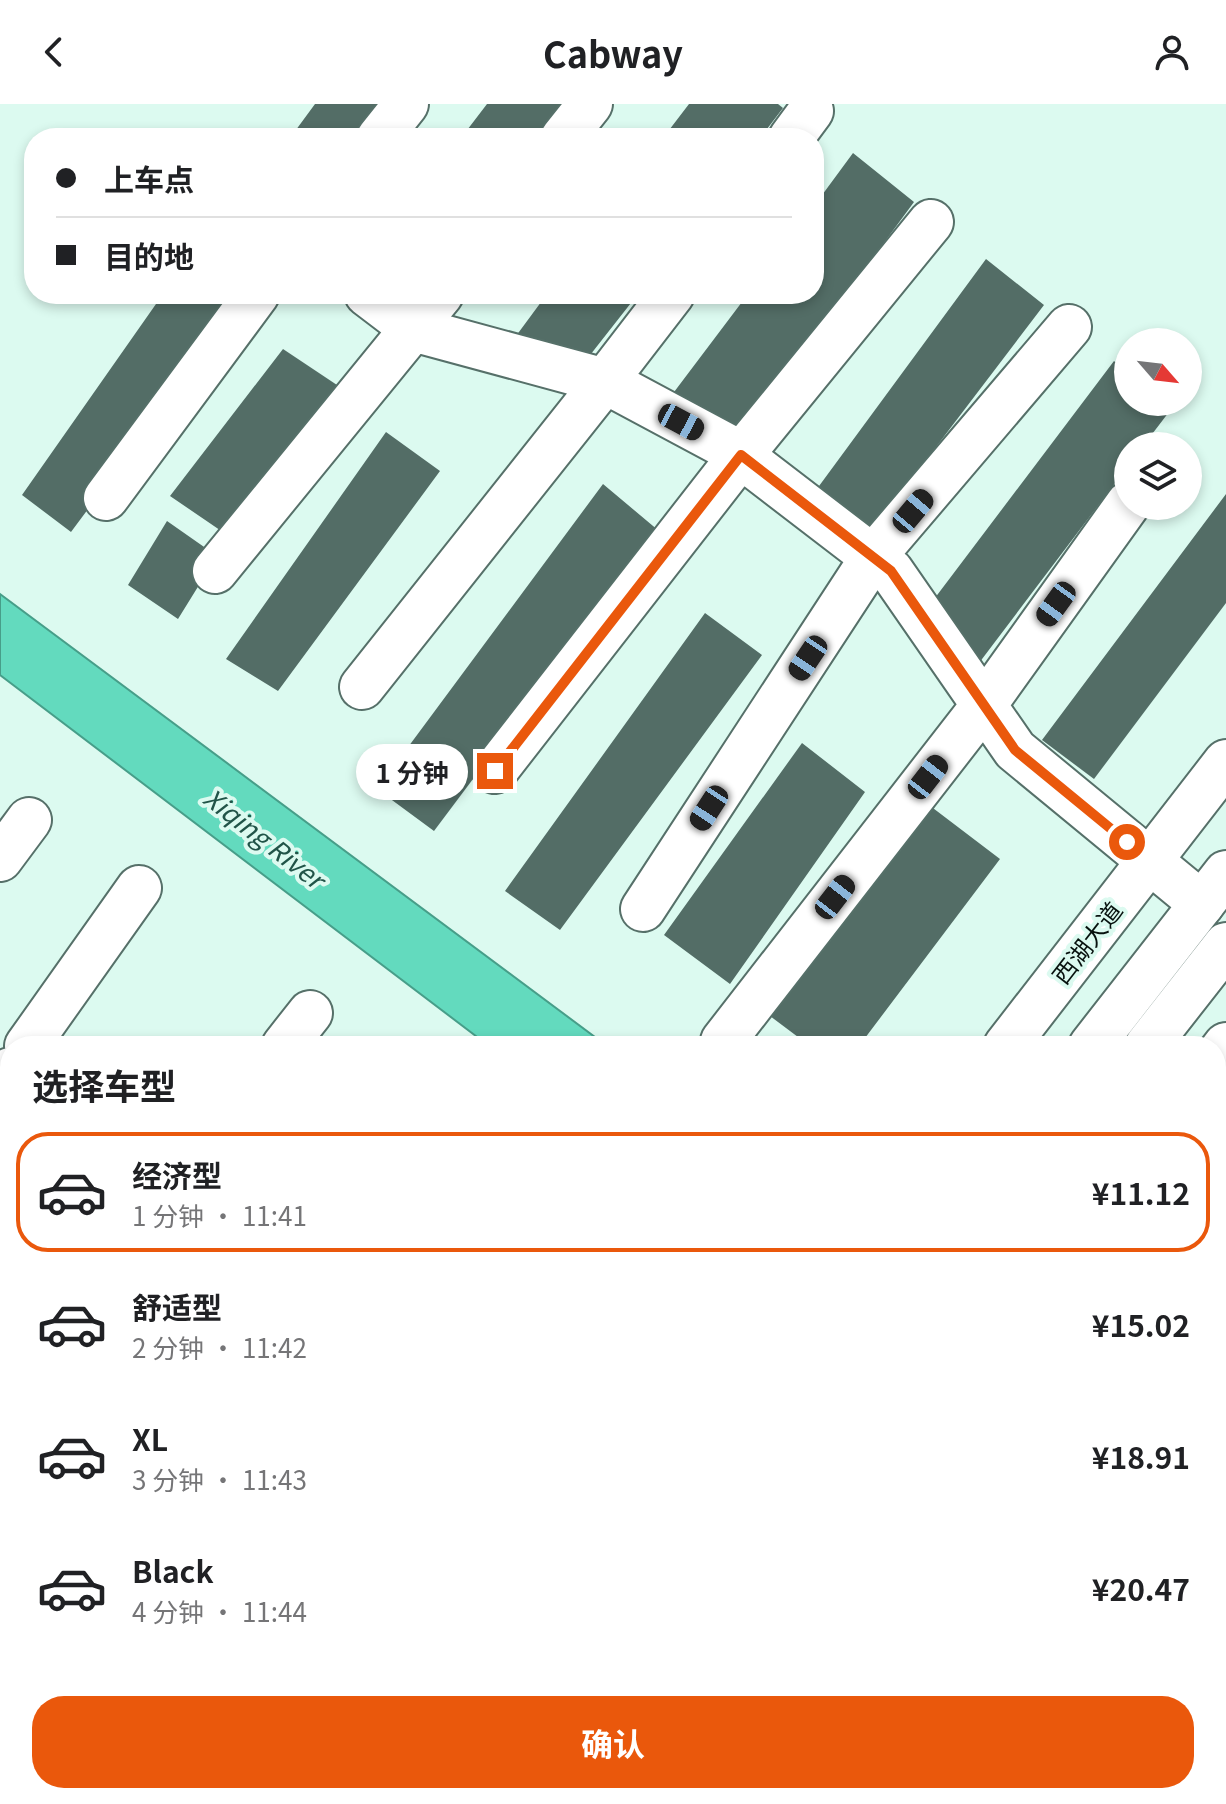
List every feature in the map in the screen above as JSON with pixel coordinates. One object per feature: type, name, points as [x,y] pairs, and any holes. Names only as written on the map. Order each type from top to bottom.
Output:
[{"type":"street","points":[[387,128],[406,104]]},
{"type":"street","points":[[571,128],[590,104]]},
{"type":"street","points":[[495,771],[741,455],[931,222]]},
{"type":"street","points":[[106,498],[250,304]]},
{"type":"street","points":[[380,304],[413,329],[605,381],[741,455],[891,571],[1015,750],[1149,860],[1214,888],[1099,1036]]},
{"type":"street","points":[[215,571],[433,304]]},
{"type":"street","points":[[362,687],[664,304]]},
{"type":"street","points":[[643,909],[873,557],[1069,327]]},
{"type":"street","points":[[727,1036],[984,705],[1117,520]]},
{"type":"street","name":"西湖大道","points":[[1014,1036],[1226,762]]},
{"type":"street","points":[[0,859],[29,820]]},
{"type":"street","points":[[34,1036],[139,888]]},
{"type":"street","points":[[1155,1036],[1226,945]]},
{"type":"street","points":[[292,1036],[310,1013]]},
{"type":"water","name":"Xiqing River","points":[[0,594],[594,1036],[476,1036],[0,675]]},
{"type":"building","points":[[315,104],[398,104],[380,128],[297,128]]},
{"type":"building","points":[[487,104],[571,104],[553,128],[469,128]]},
{"type":"building","points":[[689,104],[778,104],[783,108],[768,128],[671,128]]},
{"type":"building","points":[[853,153],[914,202],[732,449],[665,404],[740,304],[824,304],[824,192]]},
{"type":"building","points":[[986,259],[1044,305],[853,556],[797,516]]},
{"type":"building","points":[[156,304],[241,304],[71,532],[22,495]]},
{"type":"building","points":[[540,304],[630,304],[576,373],[516,336]]},
{"type":"building","points":[[283,349],[343,389],[233,539],[170,496]]},
{"type":"building","points":[[1114,361],[1114,416],[1166,416],[1154,432],[1114,432],[1114,485],[976,667],[913,627]]},
{"type":"building","points":[[386,432],[440,471],[278,691],[226,659]]},
{"type":"building","points":[[603,484],[659,531],[434,831],[377,789]]},
{"type":"building","points":[[1226,494],[1226,603],[1094,779],[1042,740]]},
{"type":"building","points":[[167,521],[217,556],[178,619],[128,585]]},
{"type":"building","points":[[705,613],[762,655],[560,930],[505,891]]},
{"type":"building","points":[[802,743],[865,792],[730,984],[664,935]]},
{"type":"building","points":[[925,802],[1000,859],[867,1036],[797,1036],[766,1013]]},
{"type":"route","points":[[495,771],[741,455],[891,571],[1015,750],[1127,842]]}]
